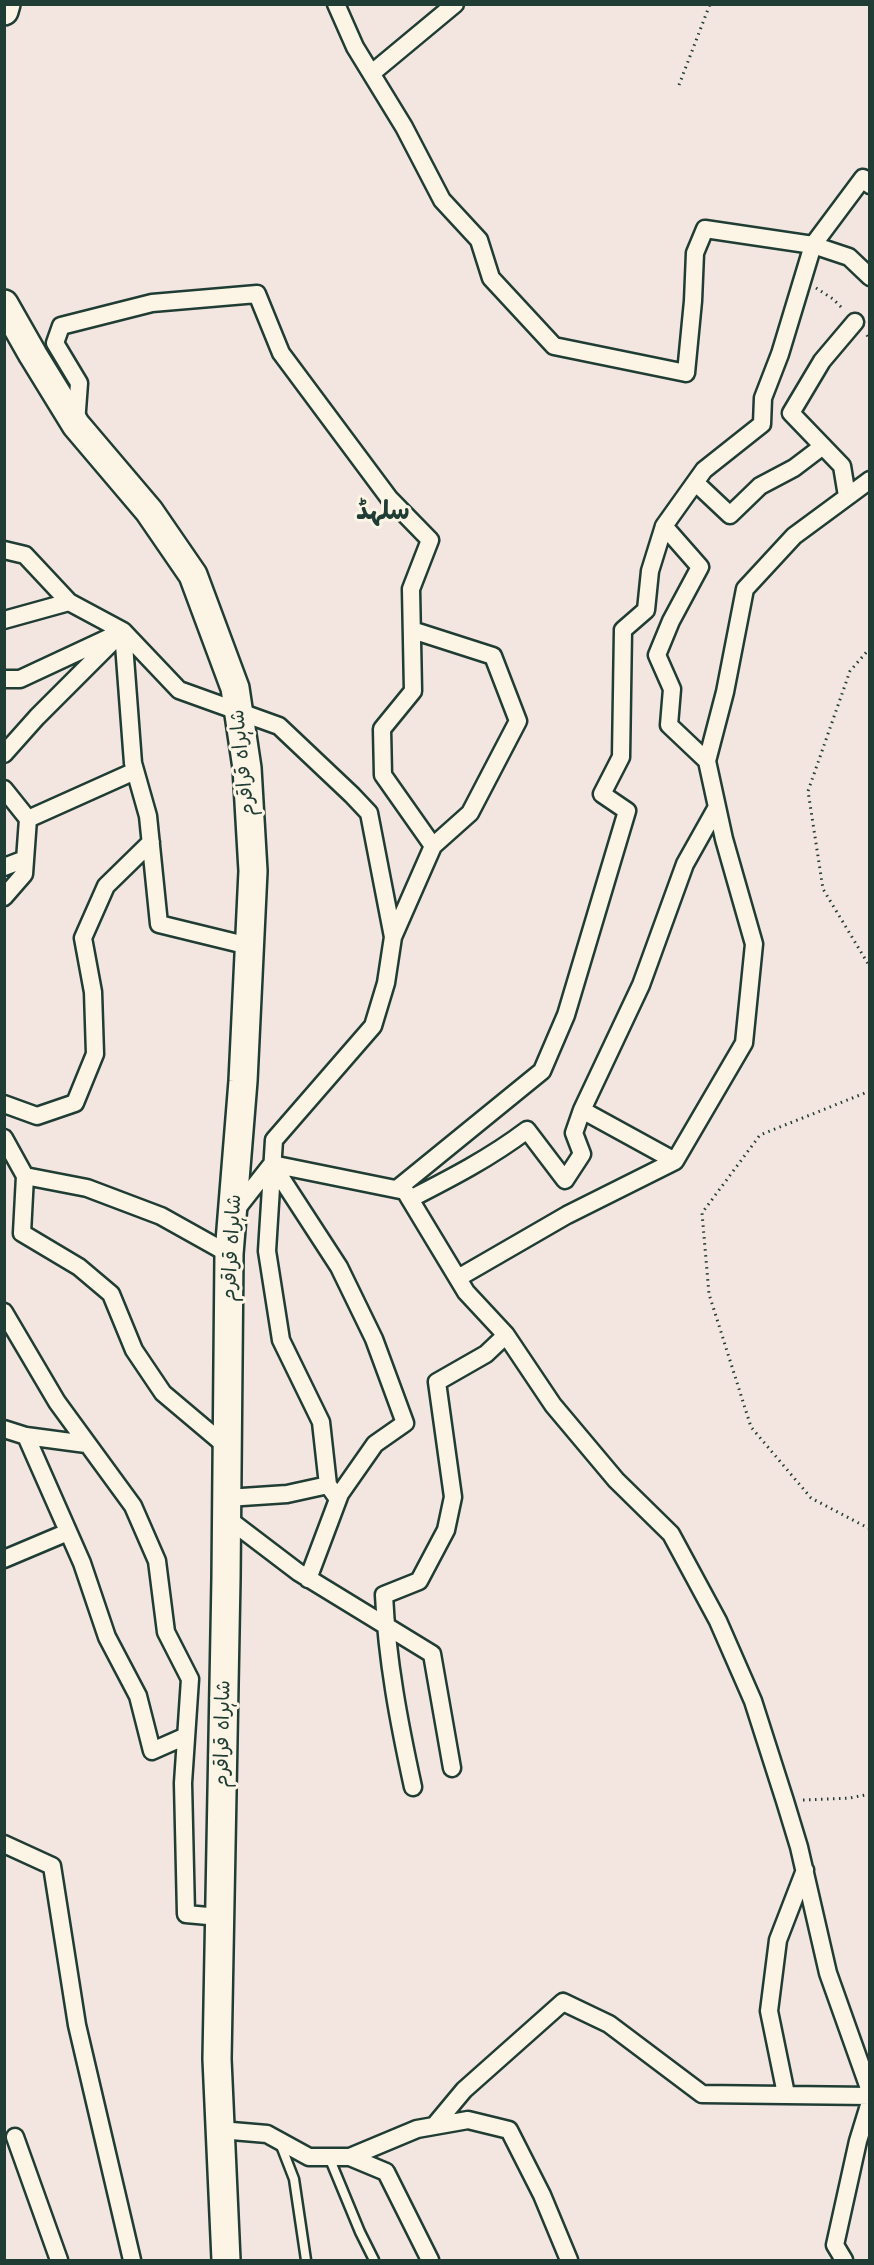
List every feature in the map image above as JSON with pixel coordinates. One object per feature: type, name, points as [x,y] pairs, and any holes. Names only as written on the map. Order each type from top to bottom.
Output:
[{"type":"highway","points":[[4,11],[6,4]]},
{"type":"highway","name":"شاہراہ قراقرم","points":[[4,304],[76,425],[149,511],[193,575],[235,688],[246,768],[253,871],[243,1081],[229,1254],[227,1508],[216,2059],[226,2260]]},
{"type":"street","points":[[336,4],[355,47],[405,127],[442,200],[479,240],[491,278],[554,346],[686,374],[695,254],[705,228],[813,245],[849,257],[870,276]]},
{"type":"street","points":[[372,74],[455,4]]},
{"type":"street","points":[[403,1194],[542,1071],[566,1015],[627,811],[602,795],[621,758],[623,630],[646,610],[650,571],[664,526],[705,470],[762,424],[763,398],[780,354],[813,245],[863,178],[870,184]]},
{"type":"street","points":[[76,425],[79,383],[55,343],[61,326],[152,303],[257,294],[281,353],[389,498],[430,540],[411,589],[413,691],[382,729],[383,775],[433,846]]},
{"type":"street","points":[[847,496],[842,466],[791,412],[822,361],[855,322]]},
{"type":"street","points":[[696,483],[730,515],[760,486],[794,468],[823,446]]},
{"type":"street","points":[[458,1278],[567,1215],[675,1161],[744,1043],[754,944],[707,761],[725,692],[745,589],[794,536],[870,480]]},
{"type":"street","points":[[664,526],[700,567],[671,621],[657,655],[672,689],[669,725],[707,761]]},
{"type":"street","points":[[4,550],[25,555],[69,602],[123,631],[178,690],[279,726],[369,813],[393,937]]},
{"type":"street","points":[[4,620],[69,602]]},
{"type":"street","points":[[333,1492],[321,1422],[281,1340],[267,1251],[274,1140],[373,1026],[386,983],[393,937],[433,846],[470,813],[518,721],[493,656],[412,630]]},
{"type":"street","points":[[4,679],[20,679],[123,631]]},
{"type":"street","points":[[4,754],[123,631]]},
{"type":"street","points":[[123,631],[135,771],[148,816],[159,924],[249,946]]},
{"type":"street","points":[[28,819],[135,771]]},
{"type":"street","points":[[4,789],[28,819],[24,874],[4,897]]},
{"type":"street","points":[[272,1164],[403,1194],[489,1158],[527,1130],[564,1180],[582,1154],[574,1133],[582,1110],[641,985],[685,864],[717,807]]},
{"type":"street","points":[[4,1104],[37,1116],[75,1103],[94,1054],[93,992],[83,938],[106,886],[151,842]]},
{"type":"street","points":[[4,867],[25,859]]},
{"type":"street","points":[[582,1110],[675,1161]]},
{"type":"street","points":[[4,1137],[25,1176],[22,1233],[79,1267],[111,1294],[134,1350],[163,1393],[227,1447]]},
{"type":"street","points":[[232,1214],[272,1164]]},
{"type":"street","points":[[272,1164],[339,1267],[374,1339],[405,1423],[375,1444],[333,1492],[308,1579]]},
{"type":"street","points":[[25,1176],[87,1188],[161,1216],[229,1254]]},
{"type":"street","points":[[403,1194],[465,1292],[506,1335],[553,1404],[616,1480],[671,1534],[718,1621],[753,1701],[805,1870],[828,1973],[870,2091]]},
{"type":"street","points":[[4,1312],[57,1402],[133,1506],[157,1561],[166,1632],[190,1679],[183,1783],[186,1914],[219,1917]]},
{"type":"street","points":[[413,1787],[395,1707],[384,1595],[419,1581],[446,1530],[453,1497],[437,1382],[486,1354],[506,1335]]},
{"type":"street","points":[[4,1429],[26,1436],[86,1444]]},
{"type":"street","points":[[26,1436],[82,1563],[107,1636],[138,1696],[152,1750],[186,1736]]},
{"type":"street","points":[[227,1508],[287,1494],[333,1492]]},
{"type":"street","points":[[227,1508],[308,1579],[432,1654],[452,1768]]},
{"type":"street","points":[[4,1558],[68,1532]]},
{"type":"street","points":[[4,1844],[52,1866],[77,2025],[132,2260]]},
{"type":"street","points":[[786,2094],[769,2011],[778,1940],[805,1870]]},
{"type":"street","points":[[434,2126],[464,2090],[563,2002],[609,2024],[702,2094],[870,2096]]},
{"type":"street","points":[[844,2260],[835,2245],[858,2141],[870,2102]]},
{"type":"street","points":[[350,2157],[417,2129],[468,2120],[509,2130],[542,2195],[569,2260]]},
{"type":"street","points":[[220,2130],[267,2134],[309,2157],[350,2157],[386,2172],[430,2260]]},
{"type":"street","points":[[15,2138],[59,2260]]},
{"type":"lane","points":[[279,2140],[294,2179],[306,2260]]},
{"type":"lane","points":[[329,2157],[374,2260]]},
{"type":"path","points":[[679,85],[710,4]]},
{"type":"path","points":[[802,280],[833,299],[870,341]]},
{"type":"path","points":[[870,648],[850,672],[808,791],[823,889],[870,967]]},
{"type":"path","points":[[870,1091],[760,1135],[702,1213],[709,1294],[751,1427],[811,1498],[870,1529]]},
{"type":"path","points":[[785,1800],[850,1798],[870,1794]]},
{"type":"district","name":"سلہڈ","points":[[383,512]]}]
